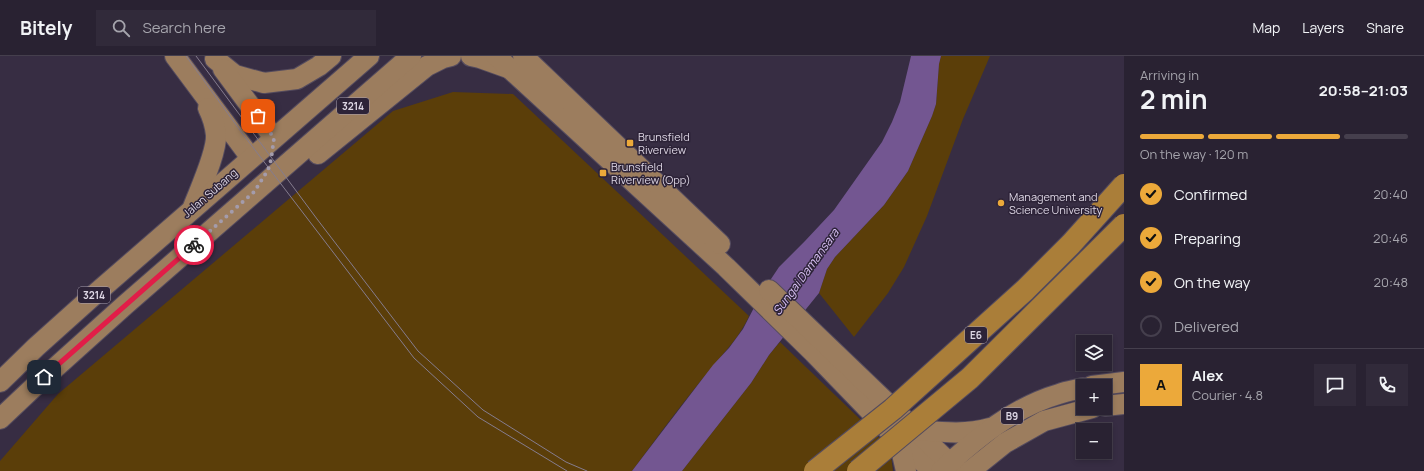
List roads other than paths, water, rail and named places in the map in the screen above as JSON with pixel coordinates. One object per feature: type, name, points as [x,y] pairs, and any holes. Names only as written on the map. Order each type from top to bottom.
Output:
[{"type":"highway","name":"E6","points":[[815,471],[893,409],[1026,290],[1071,244],[1124,185]]},
{"type":"highway","name":"E6","points":[[858,471],[970,378],[1124,225]]},
{"type":"main road","points":[[175,56],[251,158],[271,160],[280,158],[313,141]]},
{"type":"main road","points":[[214,58],[235,75],[264,83],[296,79],[319,66],[331,56]]},
{"type":"main road","name":"Jalan Subang","points":[[0,382],[36,347],[192,209],[369,56]]},
{"type":"main road","name":"3214","points":[[0,419],[53,370],[254,192],[410,56]]},
{"type":"main road","points":[[229,215],[253,205],[268,195],[427,66],[443,58],[451,56]]},
{"type":"main road","points":[[471,56],[518,61],[820,348],[907,436],[945,469]]},
{"type":"main road","points":[[214,58],[274,138],[268,170],[254,192]]},
{"type":"main road","points":[[192,209],[207,172],[216,136],[213,120],[200,89]]},
{"type":"main road","points":[[1112,384],[1124,382]]},
{"type":"main road","name":"B9","points":[[945,469],[993,427],[1033,404],[1058,394],[1076,390]]},
{"type":"main road","points":[[1112,405],[1124,404]]},
{"type":"main road","name":"B9","points":[[970,471],[1005,444],[1044,421],[1076,412]]},
{"type":"main road","points":[[907,436],[977,432],[993,427]]},
{"type":"main road","points":[[906,471],[907,436]]},
{"type":"water","name":"Sungai Damansara","points":[[911,56],[941,56],[936,104],[908,171],[884,205],[835,257],[827,269],[819,293],[769,355],[751,383],[682,471],[632,471],[713,365],[729,348],[743,329],[761,294],[779,267],[834,210],[882,142],[900,102]]},
{"type":"tram line","points":[[186,56],[242,133],[414,358],[478,417],[567,471]]},
{"type":"tram line","points":[[196,56],[317,219],[418,351],[483,410],[566,462],[587,471]]},
{"type":"place","name":"Brunsfield Riverview","points":[[630,143]]},
{"type":"place","name":"Brunsfield Riverview (Opp)","points":[[603,173]]},
{"type":"place","name":"Management and Science University","points":[[1001,203]]}]
